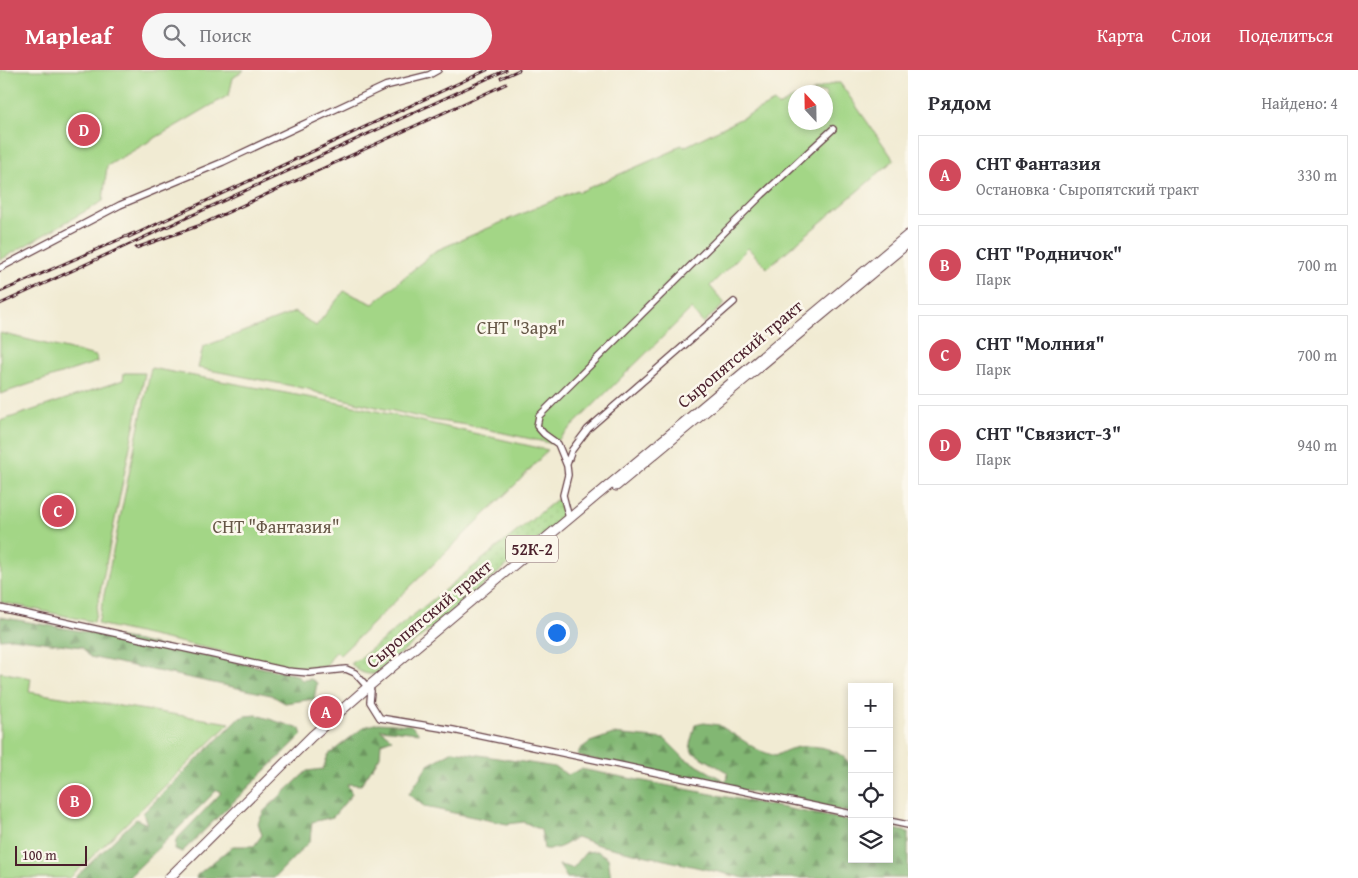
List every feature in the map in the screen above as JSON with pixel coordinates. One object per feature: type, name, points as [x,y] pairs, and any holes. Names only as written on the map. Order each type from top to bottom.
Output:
[{"type":"main road","name":"Сыропятский тракт","points":[[177,878],[316,739],[369,689],[569,518],[908,235]]},
{"type":"main road","name":"Сыропятский тракт","points":[[169,878],[312,736],[908,243]]},
{"type":"street","points":[[0,268],[120,205],[214,166],[385,86],[429,75],[438,70]]},
{"type":"street","points":[[569,518],[562,495],[568,475],[567,466],[558,444],[537,426],[539,416],[748,209],[833,130]]},
{"type":"street","points":[[567,466],[572,450],[588,429],[734,302]]},
{"type":"street","points":[[0,608],[287,671],[309,674],[346,669],[355,673],[369,689],[370,702],[380,718],[453,730],[848,813]]},
{"type":"street","points":[[893,822],[908,825]]},
{"type":"green space","points":[[0,70],[244,70],[233,78],[229,95],[107,166],[103,201],[0,260]]},
{"type":"green space","name":"СНТ \"Заря\"","points":[[840,83],[894,160],[767,268],[748,248],[710,286],[725,304],[703,323],[691,309],[554,444],[467,425],[432,420],[321,394],[308,389],[198,368],[203,347],[295,312],[316,326],[344,291],[373,304],[435,251],[577,190],[579,192],[675,150],[674,148],[682,145],[684,147],[774,102],[778,106],[788,101],[788,130],[833,130],[833,85],[829,85]]},
{"type":"green space","points":[[0,333],[96,356],[97,362],[0,394]]},
{"type":"green space","name":"СНТ \"Фантазия\"","points":[[151,368],[345,404],[548,450],[518,482],[340,655],[336,651],[326,666],[308,668],[287,666],[98,624]]},
{"type":"green space","points":[[124,373],[145,373],[94,622],[1,602],[0,421],[123,380]]},
{"type":"green space","points":[[556,500],[559,500],[565,513],[564,518],[376,674],[362,672],[353,666],[351,663],[359,659]]},
{"type":"green space","points":[[0,617],[138,641],[297,675],[302,680],[311,679],[317,683],[314,699],[285,703],[271,695],[90,657],[82,647],[12,638],[0,639]]},
{"type":"green space","points":[[0,672],[31,678],[29,692],[230,723],[70,878],[0,878]]},
{"type":"green space","points":[[257,715],[300,729],[302,735],[182,852],[175,849],[176,840],[220,794],[220,791],[217,790],[128,878],[75,878],[136,819],[147,824],[143,813],[238,719]]},
{"type":"green space","points":[[378,723],[411,725],[419,733],[380,729],[392,739],[381,743],[380,756],[361,785],[347,784],[352,794],[333,817],[312,822],[310,841],[274,878],[196,878],[197,875],[233,846],[254,846],[262,835],[258,823],[264,811],[307,771],[323,769],[328,755],[364,727]]},
{"type":"green space","points":[[704,723],[719,725],[758,750],[775,756],[784,751],[810,746],[835,752],[848,761],[848,812],[577,756],[580,749],[590,742],[613,734],[665,739],[684,758],[725,781],[728,779],[727,772],[692,752],[690,744],[695,725]]},
{"type":"green space","points":[[453,751],[555,767],[568,775],[581,769],[848,820],[848,863],[893,863],[893,829],[908,832],[908,878],[745,878],[598,845],[577,837],[558,848],[544,849],[541,830],[524,822],[507,824],[425,807],[409,794],[428,765]]},
{"type":"green space","points":[[597,851],[608,858],[611,878],[567,878],[559,865],[573,868],[586,852]]},
{"type":"railway","points":[[129,237],[487,70]]},
{"type":"railway","points":[[0,304],[506,70]]},
{"type":"railway","points":[[501,78],[519,70]]},
{"type":"railway","points":[[136,248],[198,226],[506,84]]},
{"type":"railway","points":[[0,292],[134,233]]},
{"type":"place","name":"СНТ \"Связист-3\"","points":[[84,130]]},
{"type":"place","name":"СНТ \"Молния\"","points":[[58,511]]},
{"type":"place","name":"СНТ Фантазия","points":[[326,712]]},
{"type":"place","name":"СНТ \"Родничок\"","points":[[75,801]]}]
